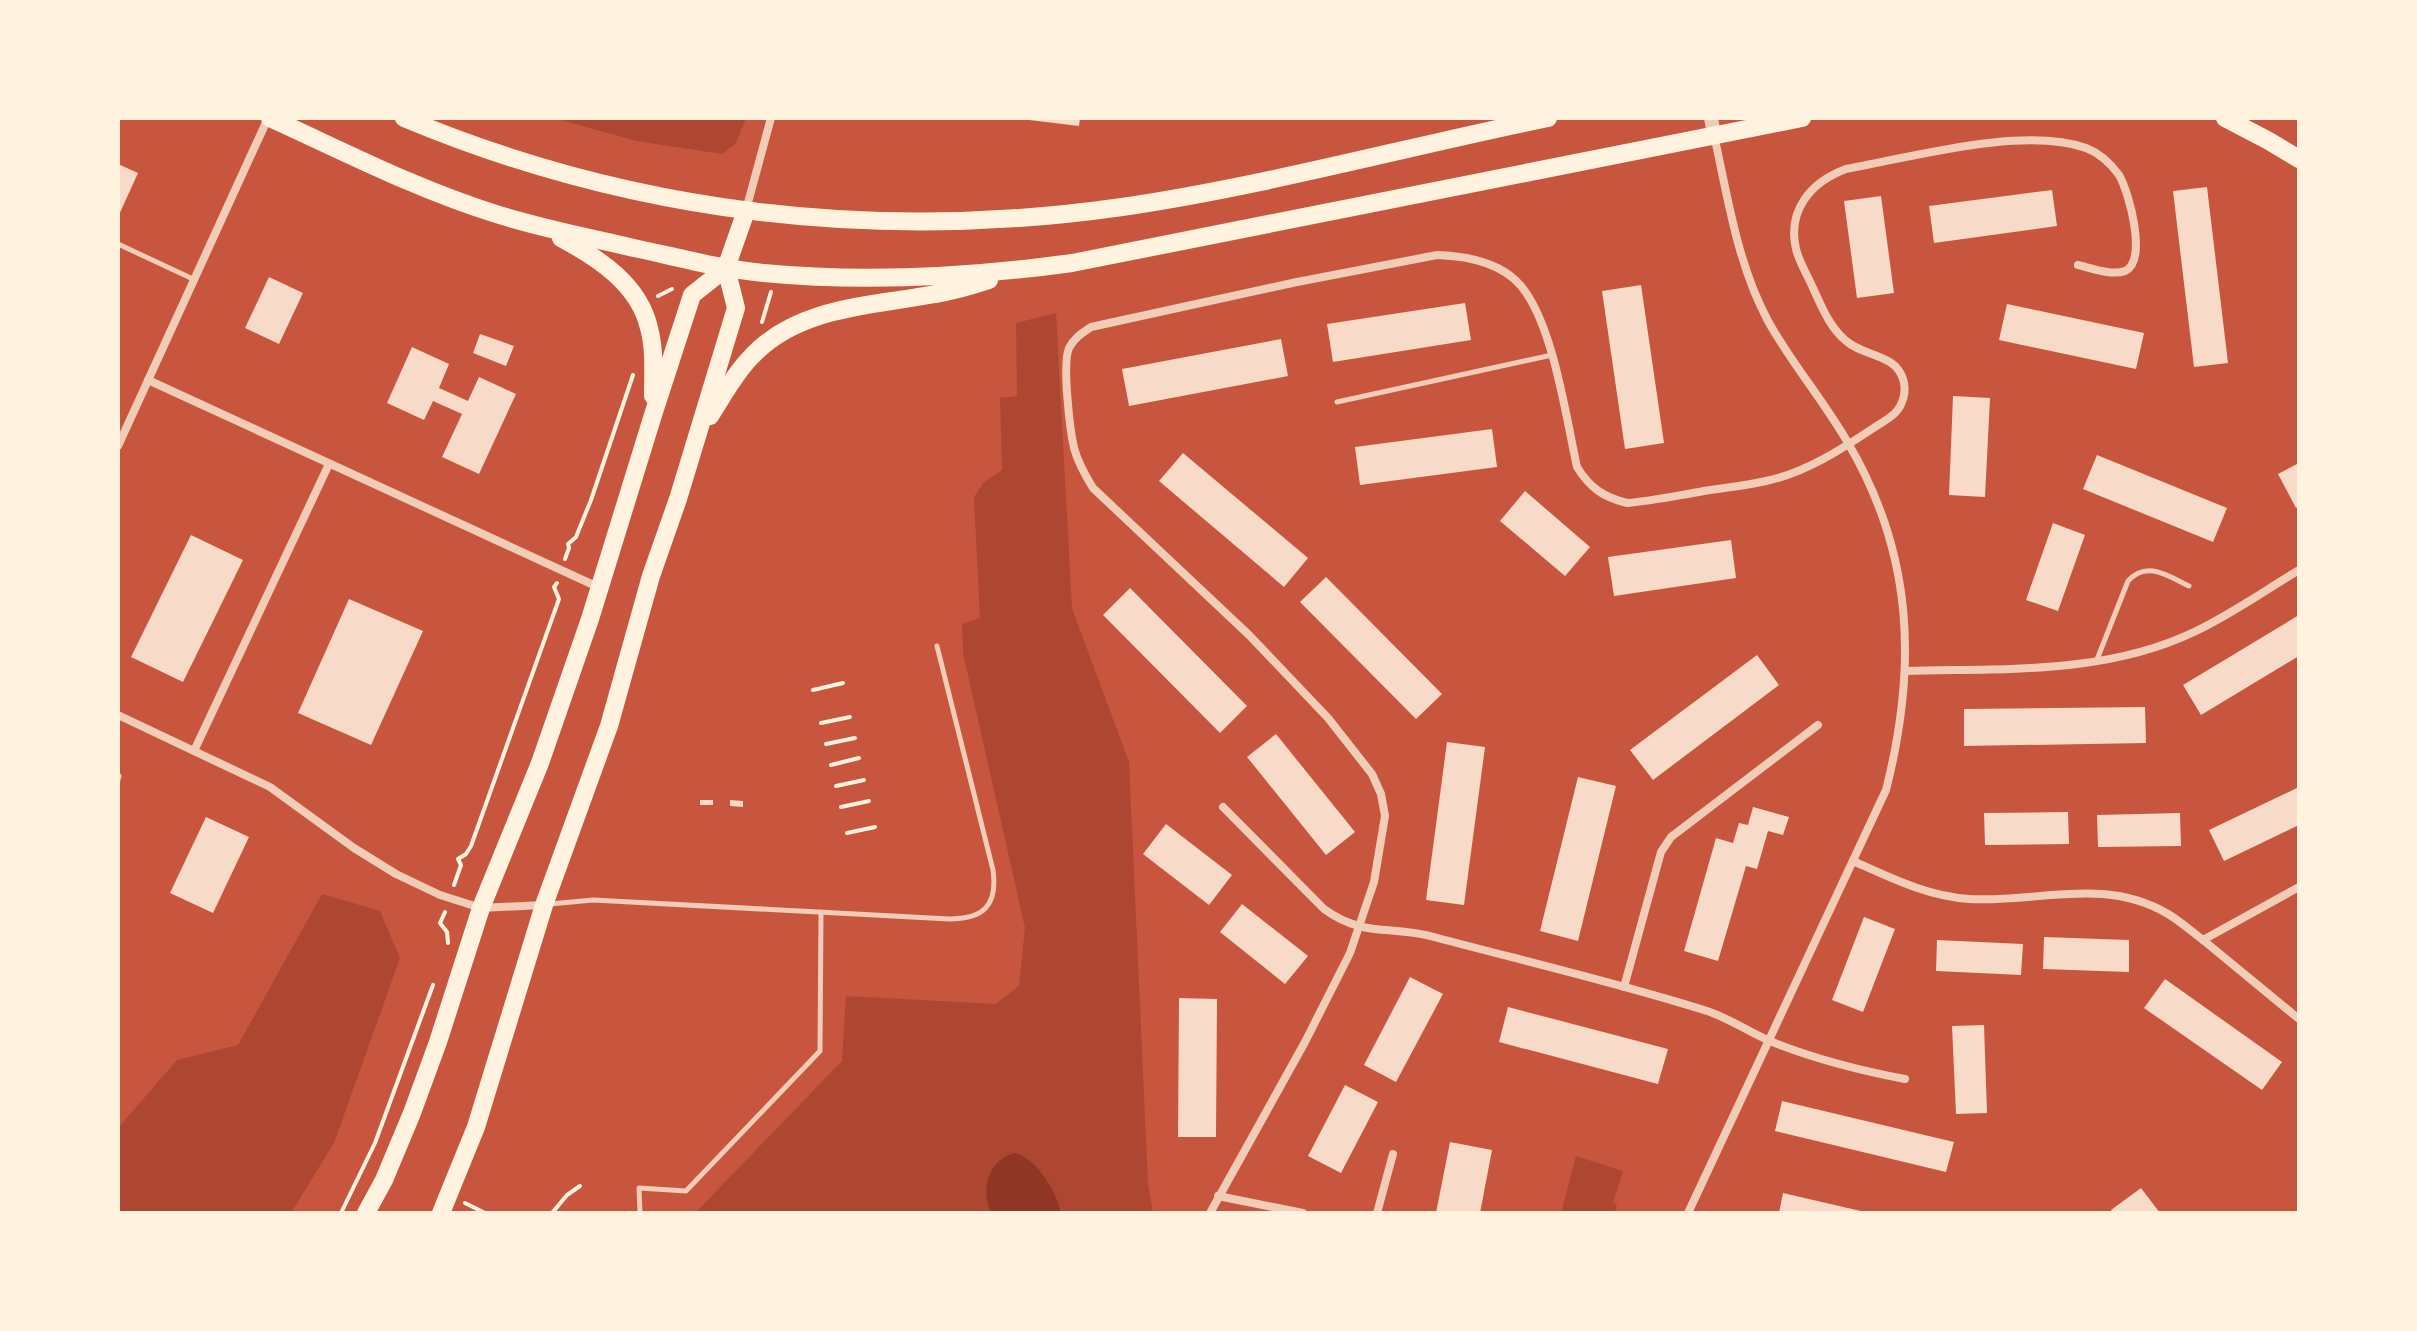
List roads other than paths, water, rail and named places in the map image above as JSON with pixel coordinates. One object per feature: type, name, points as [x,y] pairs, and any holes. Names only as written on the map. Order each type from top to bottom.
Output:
[{"type":"main road","points":[[269,118],[423,187],[490,213],[540,227],[726,268],[806,276],[889,278],[1022,270],[1072,263],[1712,126],[1802,118]]},
{"type":"main road","points":[[404,118],[477,147],[609,187],[746,211],[829,220],[911,223],[993,221],[1084,212],[1221,190],[1548,118]]},
{"type":"main road","points":[[2225,118],[2299,159]]},
{"type":"main road","points":[[366,1213],[384,1180],[412,1113],[481,908],[540,763],[692,295],[726,268],[746,211]]},
{"type":"main road","points":[[540,227],[581,249],[630,289],[649,325],[653,415]]},
{"type":"main road","points":[[441,1213],[476,1127],[544,905],[609,726],[651,576],[678,499],[736,308],[726,268]]},
{"type":"main road","points":[[697,435],[752,355],[795,325],[843,309],[947,292],[1022,270]]},
{"type":"street","points":[[118,446],[269,118]]},
{"type":"street","points":[[746,211],[771,118]]},
{"type":"street","points":[[1688,1213],[1886,790],[1898,740],[1906,671],[1905,617],[1897,559],[1880,511],[1849,444],[1768,321],[1749,280],[1736,237],[1712,126]]},
{"type":"street","points":[[1210,1213],[1305,1042],[1350,953],[1374,882],[1385,816],[1381,794],[1372,774],[1290,675],[1093,488],[1081,468],[1074,446],[1065,364],[1068,349],[1076,337],[1091,327],[1437,255],[1479,260],[1515,280],[1538,313],[1552,355],[1577,467],[1586,481],[1595,491],[1610,499],[1627,503],[1643,502],[1768,481],[1809,466],[1894,414],[1902,403],[1905,391],[1898,368],[1888,360],[1863,352],[1846,342],[1832,327],[1796,250],[1795,231],[1799,212],[1812,188],[1827,176],[1846,169],[1993,142],[2030,140],[2067,143],[2089,149],[2105,159],[2124,186],[2137,255],[2128,270],[2118,273],[2078,265]]},
{"type":"street","points":[[148,380],[599,588]]},
{"type":"street","points":[[194,751],[329,464]]},
{"type":"street","points":[[1906,671],[2067,666],[2141,652],[2194,632],[2299,570]]},
{"type":"street","points":[[118,715],[278,792],[354,848],[396,874],[440,895],[481,908],[544,905]]},
{"type":"street","points":[[1624,987],[1661,852],[1671,837],[1818,725]]},
{"type":"street","points":[[1223,807],[1324,909],[1360,928],[1428,935],[1624,987],[1708,1011],[1769,1041],[1815,1059],[1905,1079]]},
{"type":"street","points":[[1853,861],[1912,887],[1970,899],[2090,892],[2113,894],[2141,902],[2168,914],[2299,1019]]},
{"type":"street","points":[[2203,940],[2299,887]]},
{"type":"street","points":[[1377,1213],[1393,1154]]},
{"type":"street","points":[[1218,1196],[1303,1213]]},
{"type":"lane","points":[[118,244],[195,279]]},
{"type":"lane","points":[[1337,402],[1552,355]]},
{"type":"lane","points":[[2095,663],[2128,581],[2134,574],[2156,570],[2189,586]]},
{"type":"lane","points":[[544,905],[593,900],[968,919],[981,913],[994,889],[993,870],[937,646]]},
{"type":"lane","points":[[640,1213],[639,1188],[686,1191],[820,1051],[821,912]]}]
